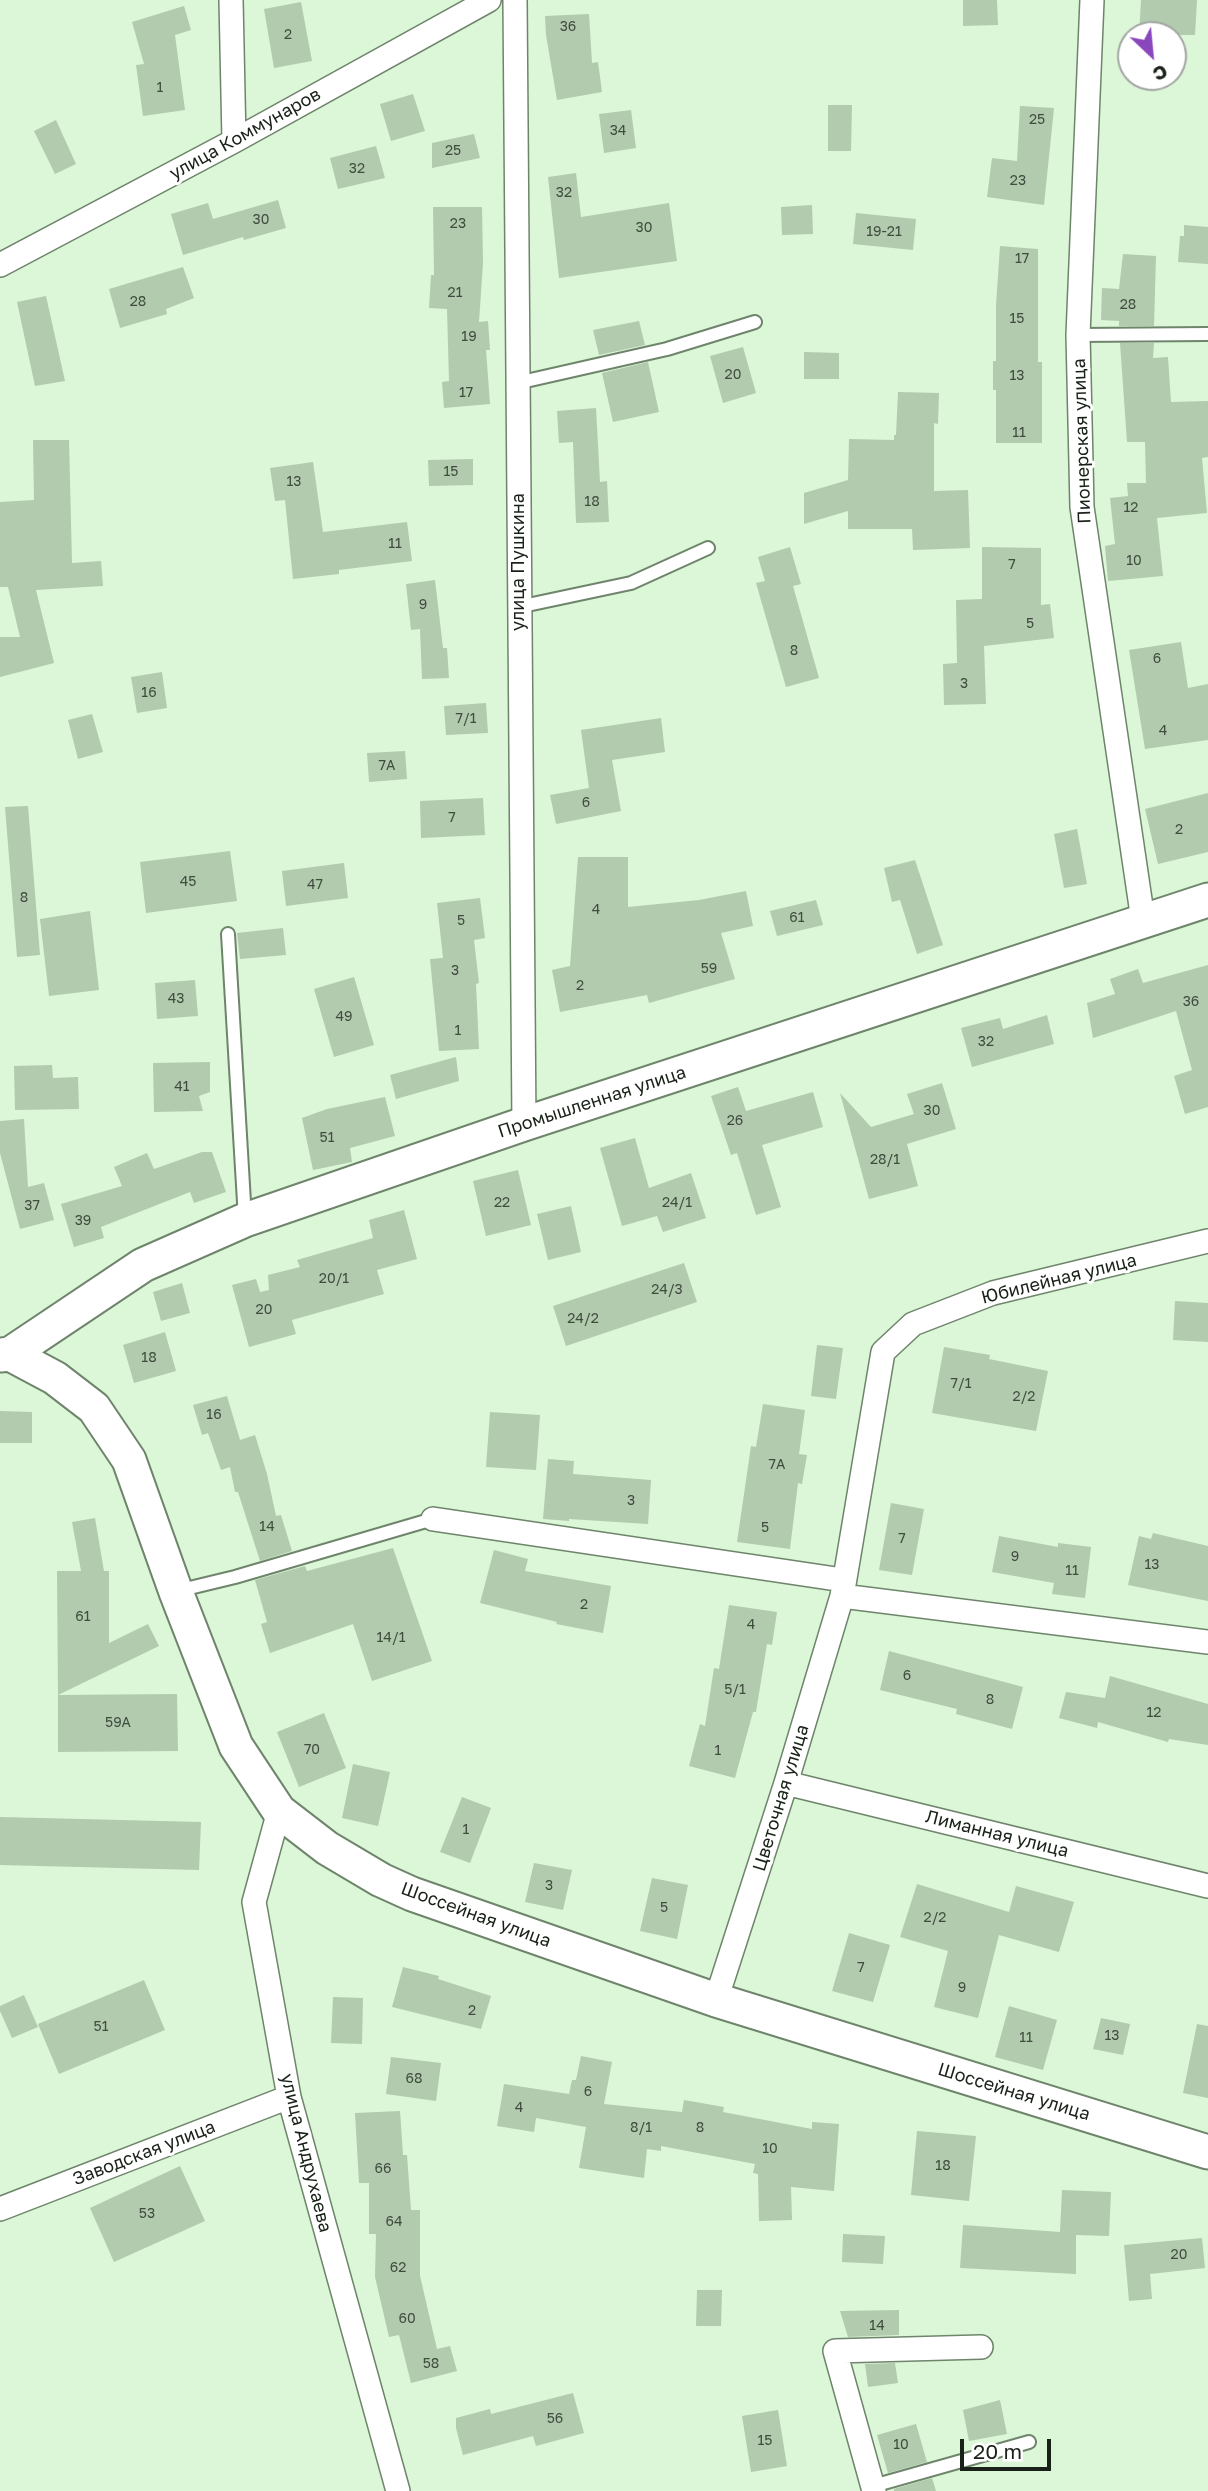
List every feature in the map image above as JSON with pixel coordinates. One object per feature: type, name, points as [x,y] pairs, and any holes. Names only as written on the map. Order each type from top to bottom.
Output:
[{"type":"main road","name":"Промышленная улица","points":[[5,1355],[143,1265],[245,1220],[524,1124],[1208,900]]},
{"type":"main road","name":"Шоссейная улица","points":[[5,1355],[55,1378],[94,1408],[129,1460],[176,1592],[236,1746],[279,1811],[327,1848],[381,1880],[412,1894],[716,2000],[1208,2152]]},
{"type":"street","points":[[231,0],[234,141]]},
{"type":"street","name":"улица Коммунаров","points":[[0,265],[234,141],[489,0]]},
{"type":"street","name":"улица Пушкина","points":[[515,0],[524,1124]]},
{"type":"street","name":"Пионерская улица","points":[[1091,0],[1078,335],[1082,507],[1143,920]]},
{"type":"street","name":"Юбилейная улица","points":[[913,1324],[993,1293],[1208,1241]]},
{"type":"street","name":"Цветочная улица","points":[[716,2000],[786,1783],[842,1588],[883,1352],[913,1324]]},
{"type":"street","points":[[433,1518],[842,1588],[1208,1642]]},
{"type":"street","name":"Лиманная улица","points":[[786,1783],[1208,1886]]},
{"type":"street","name":"улица Андрухаева","points":[[279,1811],[254,1902],[289,2097],[398,2491]]},
{"type":"street","name":"Заводская улица","points":[[0,2209],[289,2097]]},
{"type":"street","points":[[874,2489],[835,2351],[981,2347]]},
{"type":"lane","points":[[517,383],[667,349],[755,322]]},
{"type":"lane","points":[[1078,335],[1208,334]]},
{"type":"lane","points":[[518,607],[631,583],[708,548]]},
{"type":"lane","points":[[228,934],[245,1220]]},
{"type":"lane","points":[[176,1592],[433,1518]]},
{"type":"lane","points":[[874,2489],[1029,2442]]},
{"type":"building","points":[[963,0],[997,0],[998,25],[963,26]]},
{"type":"building","points":[[1141,0],[1197,0],[1195,35],[1187,35],[1187,21],[1140,21]]},
{"type":"building","points":[[301,2],[312,61],[274,68],[264,9]]},
{"type":"building","points":[[184,6],[191,30],[175,35],[185,110],[143,116],[136,65],[144,64],[132,22]]},
{"type":"building","points":[[589,14],[592,63],[598,62],[602,92],[557,100],[545,16]]},
{"type":"building","points":[[413,94],[425,131],[391,141],[380,104]]},
{"type":"building","points":[[828,105],[852,105],[851,151],[828,151]]},
{"type":"building","points":[[1020,106],[1054,108],[1044,205],[987,197],[992,158],[1017,161]]},
{"type":"building","points":[[631,110],[636,148],[604,153],[599,114]]},
{"type":"building","points":[[56,120],[76,164],[55,174],[34,131]]},
{"type":"building","points":[[474,134],[480,158],[432,168],[432,143]]},
{"type":"building","points":[[376,146],[385,178],[338,189],[330,158]]},
{"type":"building","points":[[576,173],[581,217],[669,203],[677,261],[559,278],[548,177]]},
{"type":"building","points":[[278,200],[286,228],[244,240],[243,237],[183,255],[171,214],[208,203],[213,219]]},
{"type":"building","points":[[812,205],[813,234],[782,235],[781,207]]},
{"type":"building","points":[[433,207],[482,207],[483,263],[479,322],[488,321],[490,350],[486,350],[490,404],[444,408],[442,382],[449,381],[447,309],[429,308],[431,275],[434,275]]},
{"type":"building","points":[[856,213],[916,219],[913,250],[853,244]]},
{"type":"building","points":[[1184,225],[1208,227],[1208,264],[1178,262],[1180,236],[1184,236]]},
{"type":"building","points":[[1000,246],[1038,249],[1038,362],[1042,362],[1042,443],[996,443],[993,361],[996,361]]},
{"type":"building","points":[[1123,254],[1156,256],[1154,326],[1119,326],[1119,321],[1101,320],[1102,288],[1119,289]]},
{"type":"building","points":[[183,267],[194,298],[166,309],[167,314],[120,328],[109,289]]},
{"type":"building","points":[[46,296],[65,381],[35,386],[17,302]]},
{"type":"building","points":[[639,321],[645,345],[599,355],[593,330]]},
{"type":"building","points":[[1120,343],[1154,343],[1153,358],[1168,357],[1171,402],[1208,401],[1208,457],[1202,458],[1207,513],[1157,518],[1163,576],[1108,581],[1105,546],[1115,544],[1110,498],[1128,496],[1127,483],[1146,483],[1145,442],[1127,442]]},
{"type":"building","points":[[743,347],[756,393],[723,403],[710,356]]},
{"type":"building","points":[[804,352],[839,353],[839,379],[804,379]]},
{"type":"building","points":[[648,362],[659,412],[613,422],[602,373]]},
{"type":"building","points":[[898,392],[939,393],[938,424],[934,423],[934,491],[968,490],[970,548],[913,550],[912,529],[848,529],[848,511],[804,524],[804,493],[848,480],[849,439],[894,440]]},
{"type":"building","points":[[596,408],[600,482],[607,481],[609,522],[576,523],[573,442],[559,443],[557,411]]},
{"type":"building","points":[[33,440],[69,440],[72,563],[101,561],[103,586],[36,590],[54,663],[0,677],[0,637],[20,637],[8,587],[0,587],[0,502],[34,500]]},
{"type":"building","points":[[473,459],[473,485],[429,486],[428,460]]},
{"type":"building","points":[[313,462],[323,532],[407,522],[412,561],[293,579],[285,500],[275,501],[270,468]]},
{"type":"building","points":[[790,547],[801,584],[793,586],[819,678],[786,687],[756,583],[765,581],[758,557]]},
{"type":"building","points":[[982,547],[1041,548],[1041,605],[1050,604],[1054,638],[984,646],[986,704],[944,705],[943,664],[957,663],[956,600],[982,599]]},
{"type":"building","points":[[435,580],[443,648],[447,648],[449,678],[422,679],[420,629],[411,630],[406,584]]},
{"type":"building","points":[[1181,642],[1188,688],[1208,684],[1208,740],[1145,749],[1129,650]]},
{"type":"building","points":[[162,672],[167,708],[137,713],[131,677]]},
{"type":"building","points":[[486,703],[488,733],[446,735],[444,706]]},
{"type":"building","points":[[92,714],[103,752],[78,759],[68,720]]},
{"type":"building","points":[[661,718],[665,752],[612,760],[621,811],[556,824],[550,795],[589,788],[581,730]]},
{"type":"building","points":[[405,751],[407,779],[369,782],[367,753]]},
{"type":"building","points":[[1208,793],[1208,852],[1158,864],[1145,809]]},
{"type":"building","points":[[483,798],[485,835],[421,838],[420,801]]},
{"type":"building","points":[[28,806],[40,955],[17,957],[5,807]]},
{"type":"building","points":[[1077,829],[1087,884],[1064,888],[1054,834]]},
{"type":"building","points":[[230,851],[237,901],[146,913],[140,862]]},
{"type":"building","points":[[578,857],[628,857],[628,907],[699,900],[746,891],[753,926],[721,933],[735,979],[649,1003],[647,995],[560,1012],[552,970],[570,966]]},
{"type":"building","points":[[915,860],[943,945],[917,954],[900,900],[892,902],[884,868]]},
{"type":"building","points":[[344,863],[348,898],[286,906],[282,871]]},
{"type":"building","points":[[480,898],[485,938],[474,940],[479,983],[476,984],[479,1049],[439,1051],[430,959],[443,958],[437,903]]},
{"type":"building","points":[[816,900],[823,925],[777,936],[770,911]]},
{"type":"building","points":[[90,911],[99,990],[49,996],[40,919]]},
{"type":"building","points":[[283,928],[286,955],[240,959],[237,933]]},
{"type":"building","points":[[1208,965],[1208,1107],[1185,1114],[1174,1076],[1192,1070],[1176,1011],[1093,1038],[1087,1003],[1115,994],[1110,979],[1138,969],[1143,983]]},
{"type":"building","points":[[354,977],[374,1045],[334,1057],[314,989]]},
{"type":"building","points":[[195,980],[198,1016],[157,1019],[155,983]]},
{"type":"building","points":[[1047,1015],[1054,1044],[972,1067],[961,1028],[1000,1018],[1003,1029]]},
{"type":"building","points":[[456,1057],[459,1081],[396,1099],[390,1075]]},
{"type":"building","points":[[210,1062],[210,1092],[199,1096],[203,1111],[154,1112],[153,1063]]},
{"type":"building","points":[[52,1065],[53,1078],[78,1077],[79,1109],[15,1110],[14,1066]]},
{"type":"building","points":[[942,1083],[956,1129],[907,1144],[918,1186],[869,1199],[840,1093],[871,1127],[914,1114],[907,1094]]},
{"type":"building","points":[[738,1087],[746,1111],[813,1092],[823,1127],[762,1145],[781,1207],[756,1215],[737,1153],[731,1155],[711,1096]]},
{"type":"building","points":[[385,1097],[395,1136],[350,1148],[352,1162],[313,1170],[302,1118],[327,1109]]},
{"type":"building","points":[[24,1119],[28,1187],[44,1183],[54,1220],[20,1229],[0,1153],[0,1121]]},
{"type":"building","points":[[635,1138],[649,1188],[691,1173],[706,1218],[663,1232],[657,1216],[622,1226],[600,1148]]},
{"type":"building","points":[[202,1152],[212,1152],[226,1192],[194,1203],[190,1192],[101,1227],[104,1238],[74,1247],[61,1204],[122,1186],[114,1167],[147,1153],[154,1169]]},
{"type":"building","points":[[518,1170],[531,1225],[486,1236],[473,1181]]},
{"type":"building","points":[[571,1206],[581,1252],[548,1260],[537,1214]]},
{"type":"building","points":[[404,1210],[417,1259],[377,1270],[384,1294],[292,1320],[296,1334],[249,1347],[232,1285],[256,1279],[260,1292],[269,1290],[268,1275],[300,1267],[297,1260],[373,1238],[369,1220]]},
{"type":"building","points":[[684,1263],[697,1302],[566,1346],[553,1306]]},
{"type":"building","points":[[182,1283],[190,1313],[161,1321],[153,1292]]},
{"type":"building","points":[[1175,1301],[1208,1303],[1208,1342],[1173,1340]]},
{"type":"building","points":[[165,1332],[176,1371],[134,1383],[123,1345]]},
{"type":"building","points":[[817,1345],[843,1348],[836,1399],[811,1396]]},
{"type":"building","points":[[944,1347],[990,1355],[989,1359],[1048,1371],[1036,1431],[932,1413]]},
{"type":"building","points":[[227,1396],[240,1440],[255,1435],[276,1516],[281,1515],[292,1551],[260,1561],[238,1492],[235,1492],[230,1467],[221,1470],[208,1433],[202,1435],[193,1405]]},
{"type":"building","points":[[763,1404],[805,1410],[799,1454],[807,1455],[802,1484],[798,1483],[790,1549],[737,1542],[751,1446],[756,1447]]},
{"type":"building","points":[[0,1411],[32,1412],[32,1443],[0,1443]]},
{"type":"building","points":[[490,1412],[540,1415],[536,1470],[486,1467]]},
{"type":"building","points":[[548,1459],[574,1461],[573,1474],[651,1480],[648,1524],[543,1519]]},
{"type":"building","points":[[891,1503],[924,1509],[912,1575],[879,1570]]},
{"type":"building","points":[[95,1518],[104,1571],[109,1571],[109,1643],[148,1624],[159,1646],[58,1695],[57,1571],[81,1571],[72,1522]]},
{"type":"building","points":[[1153,1533],[1208,1546],[1208,1601],[1128,1585],[1139,1536],[1151,1539]]},
{"type":"building","points":[[999,1536],[1058,1547],[1058,1543],[1091,1547],[1085,1598],[1052,1594],[1054,1583],[992,1572]]},
{"type":"building","points":[[393,1548],[432,1661],[372,1681],[353,1624],[270,1653],[261,1624],[267,1622],[255,1580],[305,1566],[307,1571]]},
{"type":"building","points":[[494,1550],[528,1559],[525,1571],[611,1586],[603,1633],[556,1624],[557,1622],[480,1603]]},
{"type":"building","points":[[729,1605],[777,1612],[772,1645],[767,1644],[756,1712],[753,1712],[735,1778],[689,1766],[700,1724],[705,1726],[714,1668],[719,1669]]},
{"type":"building","points":[[889,1651],[1023,1687],[1012,1729],[956,1714],[957,1709],[880,1690]]},
{"type":"building","points":[[1110,1676],[1208,1704],[1208,1745],[1169,1739],[1168,1742],[1098,1722],[1097,1728],[1059,1718],[1066,1692],[1105,1698]]},
{"type":"building","points":[[177,1694],[178,1751],[58,1752],[58,1695]]},
{"type":"building","points":[[324,1713],[346,1768],[299,1787],[277,1732]]},
{"type":"building","points":[[353,1764],[390,1772],[378,1826],[342,1818]]},
{"type":"building","points":[[462,1797],[491,1808],[470,1863],[440,1852]]},
{"type":"building","points":[[0,1817],[201,1822],[199,1870],[0,1865]]},
{"type":"building","points":[[534,1863],[572,1870],[563,1910],[525,1902]]},
{"type":"building","points":[[652,1878],[688,1885],[677,1939],[640,1931]]},
{"type":"building","points":[[917,1884],[1009,1912],[1016,1886],[1074,1902],[1059,1952],[999,1935],[978,2018],[934,2007],[948,1951],[900,1937]]},
{"type":"building","points":[[849,1933],[890,1945],[873,2002],[832,1991]]},
{"type":"building","points":[[403,1967],[439,1976],[438,1979],[491,1996],[481,2029],[392,2007]]},
{"type":"building","points":[[144,1980],[165,2030],[59,2074],[38,2024]]},
{"type":"building","points":[[24,1995],[38,2027],[12,2038],[0,2006]]},
{"type":"building","points":[[333,1997],[363,1998],[362,2044],[331,2043]]},
{"type":"building","points":[[1009,2006],[1057,2020],[1043,2070],[995,2057]]},
{"type":"building","points":[[1101,2018],[1130,2024],[1123,2055],[1093,2049]]},
{"type":"building","points":[[1197,2024],[1208,2026],[1208,2098],[1183,2093]]},
{"type":"building","points":[[581,2056],[612,2062],[604,2104],[682,2112],[684,2100],[724,2107],[723,2112],[812,2129],[812,2122],[839,2124],[834,2191],[791,2187],[792,2220],[759,2221],[758,2174],[753,2173],[755,2164],[661,2146],[661,2151],[647,2149],[644,2178],[579,2168],[586,2127],[536,2118],[534,2132],[497,2126],[504,2084],[569,2094],[572,2080],[576,2080]]},
{"type":"building","points":[[391,2057],[441,2063],[436,2101],[386,2094]]},
{"type":"building","points":[[400,2111],[411,2210],[420,2210],[420,2276],[437,2349],[450,2346],[457,2371],[411,2383],[399,2335],[389,2337],[375,2277],[376,2234],[369,2234],[369,2183],[359,2183],[355,2113]]},
{"type":"building","points":[[917,2131],[976,2136],[969,2201],[911,2195]]},
{"type":"building","points":[[180,2166],[205,2221],[114,2262],[90,2208]]},
{"type":"building","points":[[1062,2190],[1111,2192],[1109,2236],[1076,2235],[1076,2274],[960,2268],[963,2225],[1060,2232]]},
{"type":"building","points":[[843,2234],[885,2236],[883,2264],[842,2262]]},
{"type":"building","points":[[1202,2238],[1205,2268],[1150,2274],[1152,2299],[1129,2301],[1124,2245]]},
{"type":"building","points":[[697,2290],[722,2290],[721,2326],[696,2326]]},
{"type":"building","points":[[899,2310],[899,2335],[848,2337],[840,2311]]},
{"type":"building","points":[[895,2363],[898,2383],[868,2387],[865,2364]]},
{"type":"building","points":[[573,2393],[584,2433],[536,2446],[533,2436],[463,2455],[456,2418],[490,2409],[491,2414]]},
{"type":"building","points":[[1000,2400],[1007,2434],[969,2441],[963,2410]]},
{"type":"building","points":[[778,2410],[787,2466],[751,2472],[742,2416]]},
{"type":"building","points":[[916,2424],[927,2462],[888,2473],[877,2435]]},
{"type":"building","points":[[932,2478],[936,2491],[894,2491],[894,2489]]}]
